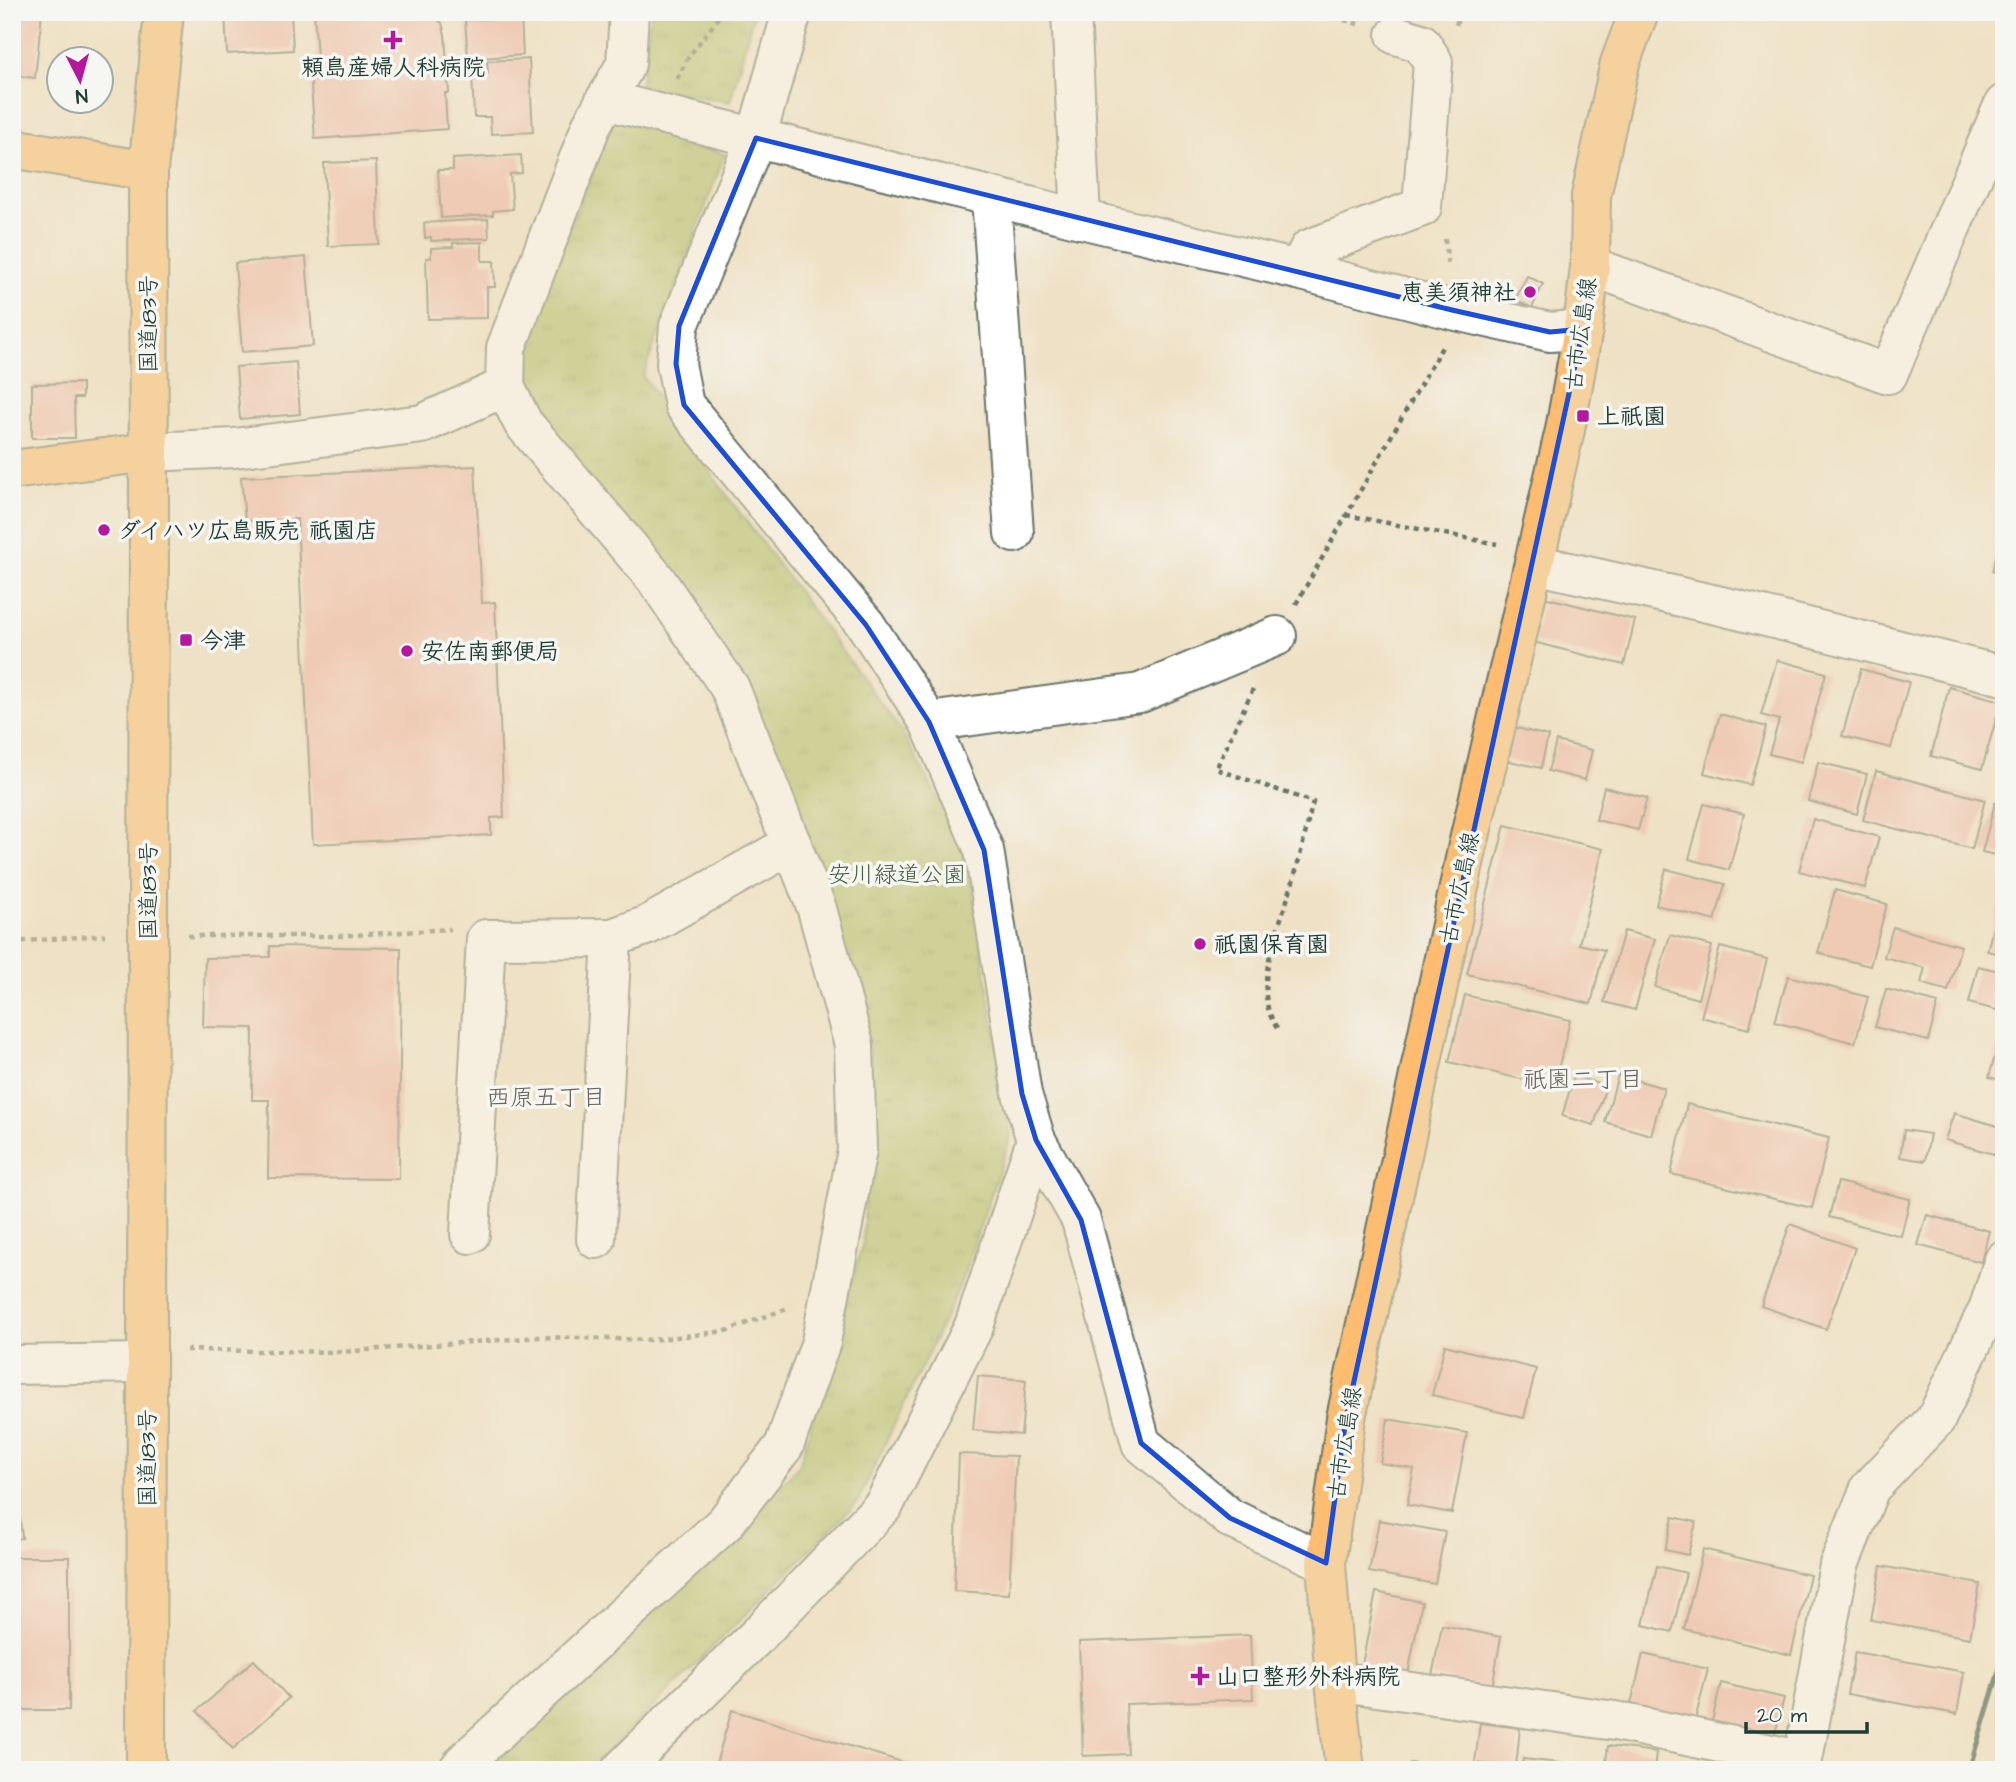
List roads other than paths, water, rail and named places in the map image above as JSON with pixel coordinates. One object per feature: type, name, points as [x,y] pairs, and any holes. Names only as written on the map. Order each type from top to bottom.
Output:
[{"type":"main road","name":"国道183号","points":[[146,1770],[148,171],[164,12]]},
{"type":"main road","name":"古市広島線","points":[[1345,1770],[1326,1563],[1348,1405],[1468,845],[1565,430],[1583,329],[1590,266],[1591,196],[1620,63],[1639,12]]},
{"type":"main road","points":[[12,148],[148,171]]},
{"type":"main road","points":[[12,470],[149,452]]},
{"type":"street","points":[[458,1770],[724,1523],[784,1446],[821,1342],[857,1150],[854,1045],[817,909],[730,688],[656,578],[523,423],[505,387],[506,348],[592,124],[626,64],[629,12]]},
{"type":"street","points":[[792,12],[756,138],[680,327],[676,364],[684,405],[866,625],[929,722],[984,850],[1022,1094],[1036,1140],[1081,1220],[1141,1443],[1230,1518],[1326,1563]]},
{"type":"street","points":[[1071,12],[1081,219]]},
{"type":"street","points":[[1298,270],[1310,249],[1422,206],[1433,62],[1421,43],[1396,35]]},
{"type":"street","points":[[605,100],[1452,310],[1550,332],[1583,329]]},
{"type":"street","points":[[1590,266],[1888,374],[2004,104]]},
{"type":"street","points":[[991,197],[1014,533]]},
{"type":"street","points":[[149,452],[235,448],[422,424],[505,387]]},
{"type":"street","points":[[1535,558],[2004,676]]},
{"type":"street","points":[[929,722],[1140,693],[1277,636]]},
{"type":"street","points":[[470,1234],[486,939],[612,937],[648,925],[792,844]]},
{"type":"street","points":[[596,1240],[612,937]]},
{"type":"street","points":[[621,1770],[758,1635],[884,1505],[974,1326],[1036,1140]]},
{"type":"street","points":[[1335,1681],[1615,1721],[1791,1763],[1839,1565],[1870,1488],[1936,1419],[1989,1307],[2004,1261]]},
{"type":"street","points":[[12,1365],[148,1363]]},
{"type":"railway","points":[[1969,1770],[2004,1655]]},
{"type":"place","name":"頼島産婦人科病院","points":[[393,40]]},
{"type":"place","name":"恵美須神社","points":[[1530,292]]},
{"type":"place","name":"上祇園","points":[[1583,416]]},
{"type":"place","name":"ダイハツ広島販売 祇園店","points":[[104,530]]},
{"type":"place","name":"今津","points":[[186,640]]},
{"type":"place","name":"安佐南郵便局","points":[[407,651]]},
{"type":"place","name":"祇園保育園","points":[[1200,944]]},
{"type":"place","name":"山口整形外科病院","points":[[1200,1676]]},
{"type":"district","name":"祇園二丁目","points":[[1583,1079]]},
{"type":"district","name":"西原五丁目","points":[[546,1097]]},
{"type":"park label","name":"安川緑道公園","points":[[897,874]]}]
